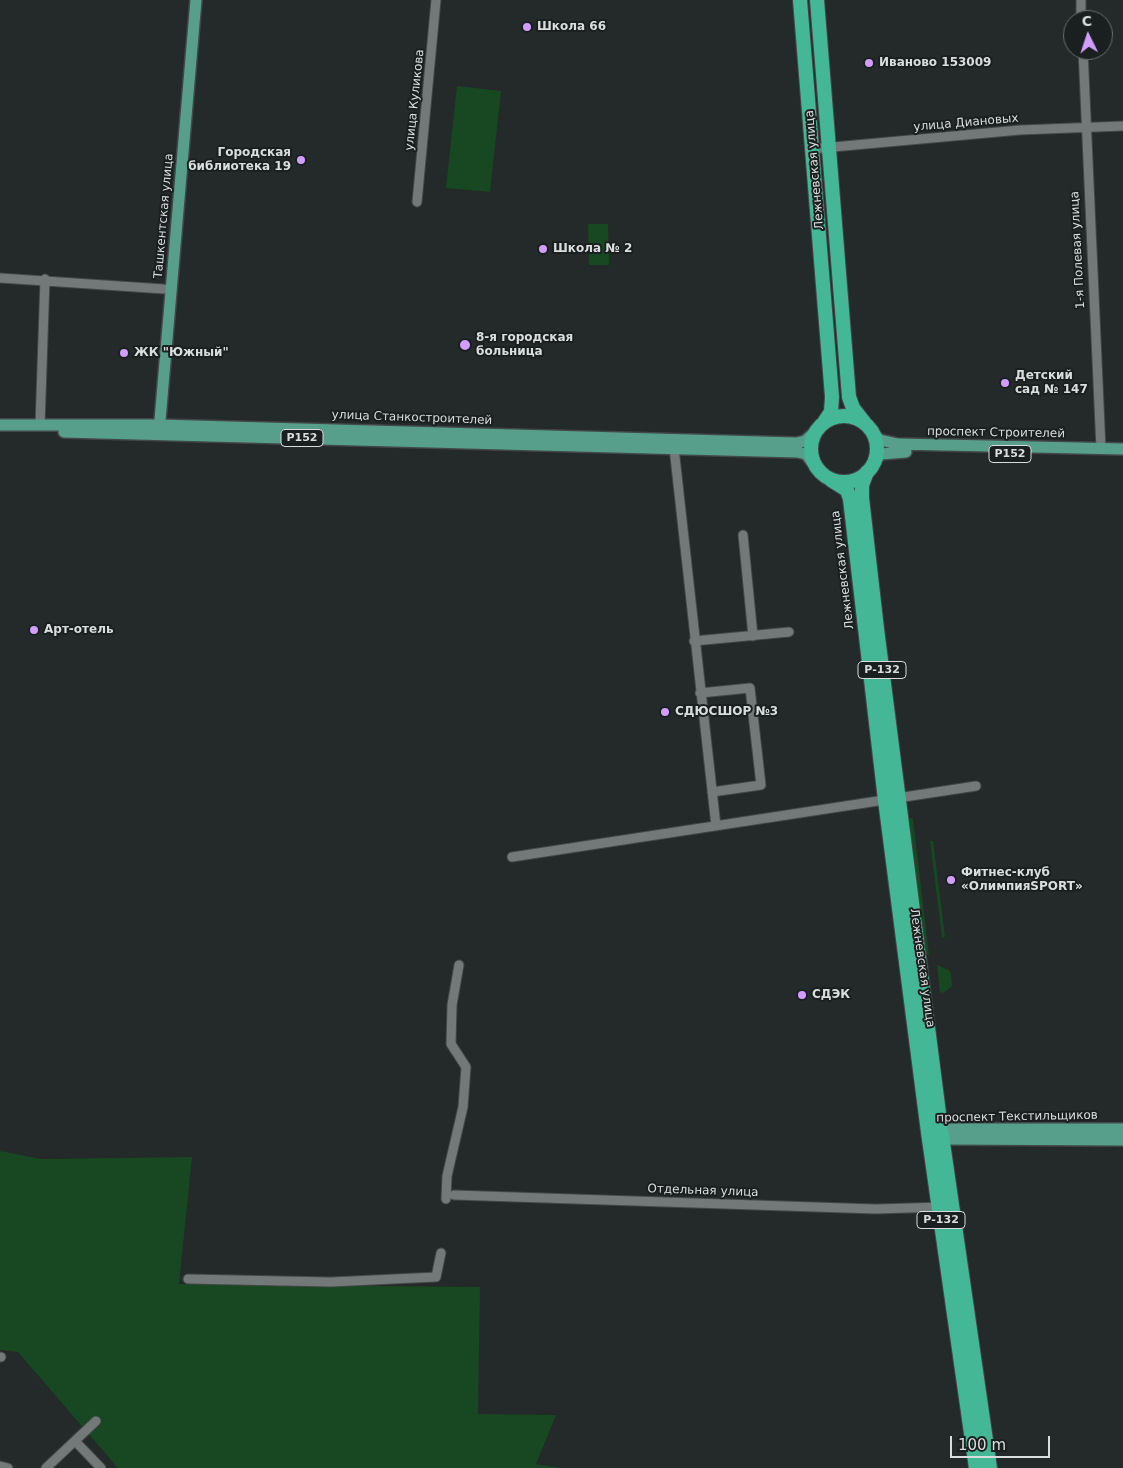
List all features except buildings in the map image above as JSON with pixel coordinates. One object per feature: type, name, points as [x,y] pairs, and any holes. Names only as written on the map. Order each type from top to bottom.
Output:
[{"type":"highway","name":"Лежневская улица","points":[[800,0],[832,397],[832,409],[821,426]]},
{"type":"highway","name":"Лежневская улица","points":[[817,0],[849,397],[852,408],[868,427]]},
{"type":"highway","points":[[844,416],[868,427],[877,446],[871,467],[850,481],[831,480],[812,462],[811,447],[821,426],[844,416]]},
{"type":"highway","name":"Лежневская улица","points":[[871,467],[862,485],[862,498],[892,799]]},
{"type":"highway","name":"Лежневская улица","points":[[831,480],[847,490],[849,494],[937,1133],[976,1468]]},
{"type":"highway","name":"Лежневская улица","points":[[946,1207],[990,1468]]},
{"type":"main road","name":"Ташкентская улица","points":[[181,140],[190,0]]},
{"type":"main road","name":"Ташкентская улица","points":[[155,429],[181,140],[196,0]]},
{"type":"main road","name":"улица Станкостроителей","points":[[0,425],[797,452],[806,454],[812,462]]},
{"type":"main road","name":"улица Станкостроителей","points":[[0,432],[155,429],[796,443],[808,439],[821,426]]},
{"type":"main road","name":"проспект Строителей","points":[[868,427],[879,440],[893,444],[1101,452],[1123,456]]},
{"type":"main road","name":"проспект Строителей","points":[[871,467],[881,454],[898,451],[1101,452],[1123,449]]},
{"type":"main road","name":"проспект Текстильщиков","points":[[937,1133],[1123,1129]]},
{"type":"main road","name":"проспект Текстильщиков","points":[[937,1133],[1123,1140]]},
{"type":"street","name":"улица Куликова","points":[[417,202],[436,0]]},
{"type":"street","name":"1-я Полевая улица","points":[[1083,60],[1101,452]]},
{"type":"street","name":"улица Диановых","points":[[811,149],[1020,130],[1123,126]]},
{"type":"street","points":[[0,278],[45,279],[168,289]]},
{"type":"street","points":[[40,425],[45,279]]},
{"type":"street","points":[[674,448],[716,826]]},
{"type":"street","points":[[743,535],[753,636]]},
{"type":"street","points":[[694,641],[789,632]]},
{"type":"street","points":[[700,693],[750,688],[761,786],[712,792]]},
{"type":"street","points":[[512,857],[976,786]]},
{"type":"street","name":"Отдельная улица","points":[[459,965],[452,1005],[451,1044],[466,1068],[463,1107],[447,1176],[450,1197],[875,1209],[946,1207]]},
{"type":"street","points":[[188,1279],[331,1282],[436,1277],[441,1253]]},
{"type":"street","points":[[46,1468],[76,1442],[96,1421]]},
{"type":"street","points":[[76,1442],[101,1468]]},
{"type":"street","points":[[0,1466],[8,1468]]},
{"type":"green space","points":[[457,86],[501,91],[490,192],[446,188]]},
{"type":"green space","points":[[588,224],[608,224],[609,265],[589,265]]},
{"type":"green space","points":[[912,818],[929,955],[923,952],[907,819]]},
{"type":"green space","points":[[930,841],[933,841],[945,937],[942,937]]},
{"type":"green space","points":[[937,965],[949,970],[951,973],[952,986],[943,993],[940,992]]},
{"type":"green space","points":[[0,1151],[41,1159],[192,1157],[179,1284],[480,1287],[478,1414],[556,1415],[536,1464],[562,1468],[118,1468],[18,1352],[0,1350]]},
{"type":"place","name":"Школа 66","points":[[527,27]]},
{"type":"place","name":"Иваново 153009","points":[[869,63]]},
{"type":"place","name":"Городская библиотека 19","points":[[301,160]]},
{"type":"place","name":"Школа № 2","points":[[543,249]]},
{"type":"place","name":"8-я городская больница","points":[[465,345]]},
{"type":"place","name":"ЖК \"Южный\"","points":[[124,353]]},
{"type":"place","name":"Детский сад № 147","points":[[1005,383]]},
{"type":"place","name":"Арт-отель","points":[[34,630]]},
{"type":"place","name":"СДЮСШОР №3","points":[[665,712]]},
{"type":"place","name":"Фитнес-клуб «ОлимпияSPORT»","points":[[951,880]]},
{"type":"place","name":"СДЭК","points":[[802,995]]}]
